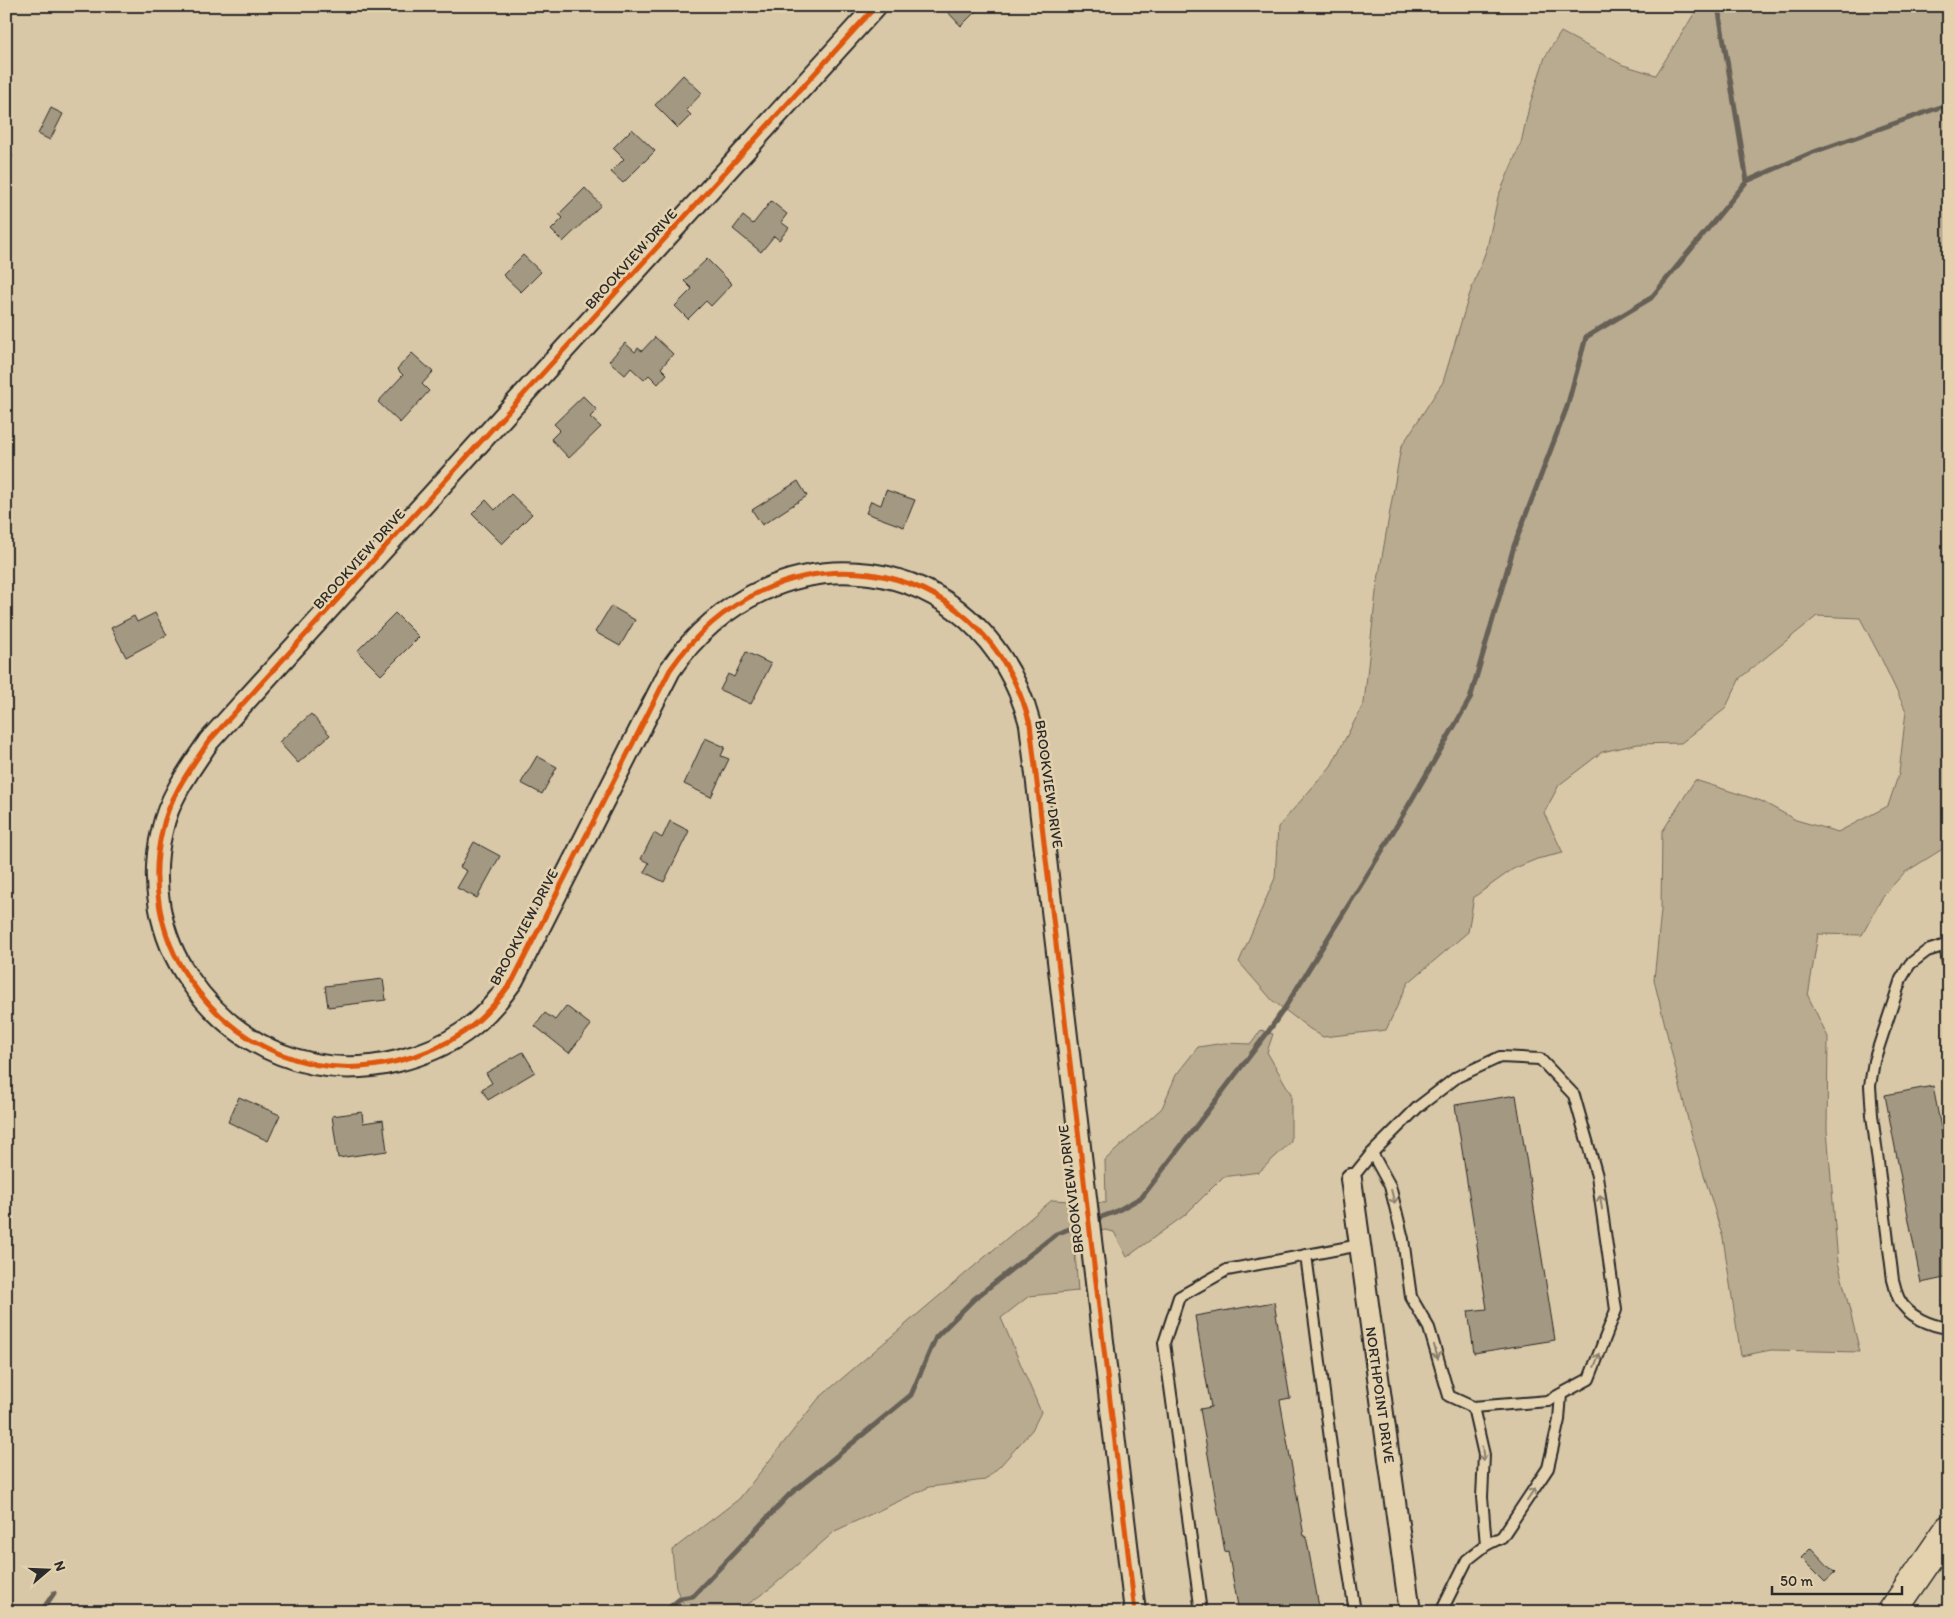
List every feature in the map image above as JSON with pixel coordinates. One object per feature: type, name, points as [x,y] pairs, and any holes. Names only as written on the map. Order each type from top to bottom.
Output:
[{"type":"main road","points":[[1892,1612],[1949,1529]]},
{"type":"street","name":"BROOKVIEW DRIVE","points":[[876,6],[209,741],[182,780],[170,805],[162,830],[156,882],[160,911],[173,951],[181,968],[199,994],[222,1018],[242,1034],[277,1053],[304,1062],[330,1067],[356,1068],[386,1064],[416,1056],[440,1046],[463,1032],[483,1016],[513,980],[670,670],[694,639],[725,612],[759,590],[785,580],[818,573],[838,572],[872,574],[899,580],[936,596],[953,607],[974,625],[997,650],[1008,667],[1025,705],[1033,745],[1085,1200],[1135,1612]]},
{"type":"street","name":"NORTHPOINT DRIVE","points":[[1351,1178],[1410,1612]]},
{"type":"lane","points":[[1949,970],[1947,945],[1927,951],[1910,964],[1901,979],[1874,1062],[1870,1086],[1872,1116],[1893,1280],[1900,1301],[1914,1315],[1934,1326],[1949,1328]]},
{"type":"lane","points":[[1351,1178],[1372,1153],[1418,1107],[1457,1077],[1500,1057],[1540,1059],[1574,1095],[1597,1176],[1616,1310],[1589,1379],[1548,1400],[1473,1407],[1449,1396],[1429,1328],[1412,1297],[1403,1239],[1390,1186],[1372,1153]]},
{"type":"lane","points":[[1201,1612],[1164,1342],[1179,1296],[1227,1270],[1360,1245]]},
{"type":"lane","points":[[1306,1255],[1340,1515],[1355,1612]]},
{"type":"lane","points":[[1442,1612],[1467,1560],[1486,1545],[1502,1537],[1548,1468],[1559,1420],[1561,1394]]},
{"type":"lane","points":[[1473,1407],[1484,1455],[1482,1497],[1486,1545]]},
{"type":"shaded area","points":[[1699,6],[1949,6],[1949,845],[1904,873],[1883,896],[1862,935],[1818,934],[1808,996],[1828,1037],[1827,1130],[1838,1262],[1860,1352],[1771,1350],[1741,1356],[1723,1238],[1691,1132],[1654,980],[1661,910],[1662,832],[1695,780],[1761,801],[1796,820],[1838,832],[1888,806],[1899,773],[1906,711],[1860,618],[1817,616],[1740,678],[1725,709],[1681,743],[1638,744],[1602,752],[1559,785],[1544,813],[1563,853],[1537,859],[1513,869],[1474,897],[1468,932],[1408,983],[1386,1030],[1323,1037],[1272,1000],[1239,962],[1275,878],[1278,827],[1331,766],[1364,703],[1376,592],[1401,447],[1443,382],[1469,296],[1487,248],[1498,197],[1521,143],[1529,107],[1545,57],[1561,32],[1623,65],[1656,75]]},
{"type":"shaded area","points":[[1261,1030],[1273,1034],[1267,1052],[1291,1094],[1291,1142],[1259,1172],[1223,1177],[1185,1215],[1127,1257],[1114,1232],[1105,1230],[1074,1239],[1078,1291],[1029,1296],[1001,1318],[1041,1412],[1032,1430],[1001,1465],[985,1480],[929,1487],[835,1531],[772,1587],[737,1612],[702,1612],[685,1608],[676,1588],[672,1550],[739,1499],[819,1398],[1052,1200],[1106,1203],[1105,1160],[1162,1108],[1176,1075],[1198,1047],[1224,1043],[1251,1044]]},
{"type":"building","points":[[942,6],[981,6],[961,26]]},
{"type":"building","points":[[683,75],[702,93],[686,110],[691,115],[678,128],[655,105]]},
{"type":"building","points":[[51,108],[63,114],[50,140],[38,134]]},
{"type":"building","points":[[632,129],[655,151],[623,183],[611,172],[624,159],[613,148]]},
{"type":"building","points":[[6,151],[13,156],[6,165]]},
{"type":"building","points":[[585,188],[601,205],[563,242],[551,230],[563,218],[559,214]]},
{"type":"building","points":[[771,201],[787,214],[781,222],[789,228],[779,240],[774,236],[761,252],[733,229],[743,216],[753,224]]},
{"type":"building","points":[[523,255],[541,272],[521,292],[503,275]]},
{"type":"building","points":[[707,259],[732,284],[711,306],[706,301],[688,319],[675,306],[692,289],[684,281]]},
{"type":"building","points":[[655,337],[673,354],[661,368],[667,374],[658,384],[649,375],[644,380],[631,368],[625,375],[609,361],[625,343],[635,352],[638,348],[642,351]]},
{"type":"building","points":[[412,353],[433,372],[422,384],[429,391],[400,423],[378,402],[403,375],[397,369]]},
{"type":"building","points":[[583,396],[597,410],[590,417],[601,427],[569,458],[551,439],[560,430],[554,424]]},
{"type":"building","points":[[798,481],[807,496],[762,525],[752,510]]},
{"type":"building","points":[[886,490],[915,500],[904,527],[866,513],[871,501],[881,505]]},
{"type":"building","points":[[511,494],[532,514],[502,544],[472,514],[486,500],[495,510]]},
{"type":"building","points":[[611,606],[635,620],[620,646],[595,632]]},
{"type":"building","points":[[155,613],[167,635],[126,657],[111,628],[134,616],[137,622]]},
{"type":"building","points":[[395,613],[419,637],[381,675],[357,651]]},
{"type":"building","points":[[746,652],[771,664],[751,704],[720,690],[728,674],[734,677]]},
{"type":"building","points":[[311,714],[330,735],[298,763],[279,742]]},
{"type":"building","points":[[705,738],[725,747],[721,756],[729,759],[711,797],[684,784]]},
{"type":"building","points":[[537,756],[557,767],[542,794],[521,783]]},
{"type":"building","points":[[670,821],[689,831],[664,882],[644,872],[649,863],[641,859],[654,833],[662,838]]},
{"type":"building","points":[[474,842],[500,856],[477,898],[457,888],[467,871],[460,867]]},
{"type":"building","points":[[383,979],[386,1000],[328,1007],[325,986]]},
{"type":"building","points":[[566,1006],[591,1025],[569,1053],[535,1026],[545,1013],[555,1020]]},
{"type":"building","points":[[523,1052],[535,1072],[488,1100],[482,1089],[492,1083],[486,1073]]},
{"type":"building","points":[[1933,1086],[1949,1171],[1949,1277],[1921,1283],[1885,1095]]},
{"type":"building","points":[[1516,1095],[1555,1340],[1474,1353],[1468,1311],[1487,1309],[1455,1105]]},
{"type":"building","points":[[239,1097],[280,1115],[268,1141],[228,1122]]},
{"type":"building","points":[[362,1112],[363,1123],[383,1120],[387,1151],[338,1158],[332,1116]]},
{"type":"building","points":[[1274,1302],[1290,1398],[1280,1400],[1304,1536],[1306,1536],[1320,1612],[1239,1612],[1228,1551],[1225,1552],[1200,1409],[1211,1407],[1195,1316]]},
{"type":"building","points":[[1811,1548],[1835,1573],[1825,1582],[1801,1558]]},
{"type":"waterway","points":[[1718,6],[1747,181]]},
{"type":"waterway","points":[[1093,1220],[1115,1212],[1142,1197],[1268,1032],[1382,851],[1470,699],[1514,546],[1567,407],[1586,337],[1651,298],[1747,181],[1811,153],[1949,104]]},
{"type":"waterway","points":[[664,1612],[681,1598],[693,1596],[789,1495],[911,1395],[936,1337],[974,1299],[1056,1234],[1085,1223]]},
{"type":"waterway","points":[[41,1612],[54,1593]]},
{"type":"cycle path","points":[[876,6],[209,741],[181,784],[165,819],[158,850],[157,888],[160,908],[170,945],[189,979],[208,1003],[230,1024],[254,1041],[280,1054],[308,1063],[337,1067],[367,1066],[398,1061],[424,1053],[449,1042],[471,1027],[491,1008],[513,980],[670,670],[713,622],[763,590],[816,574],[870,574],[922,589],[968,619],[1005,664],[1030,724],[1135,1612]]}]
